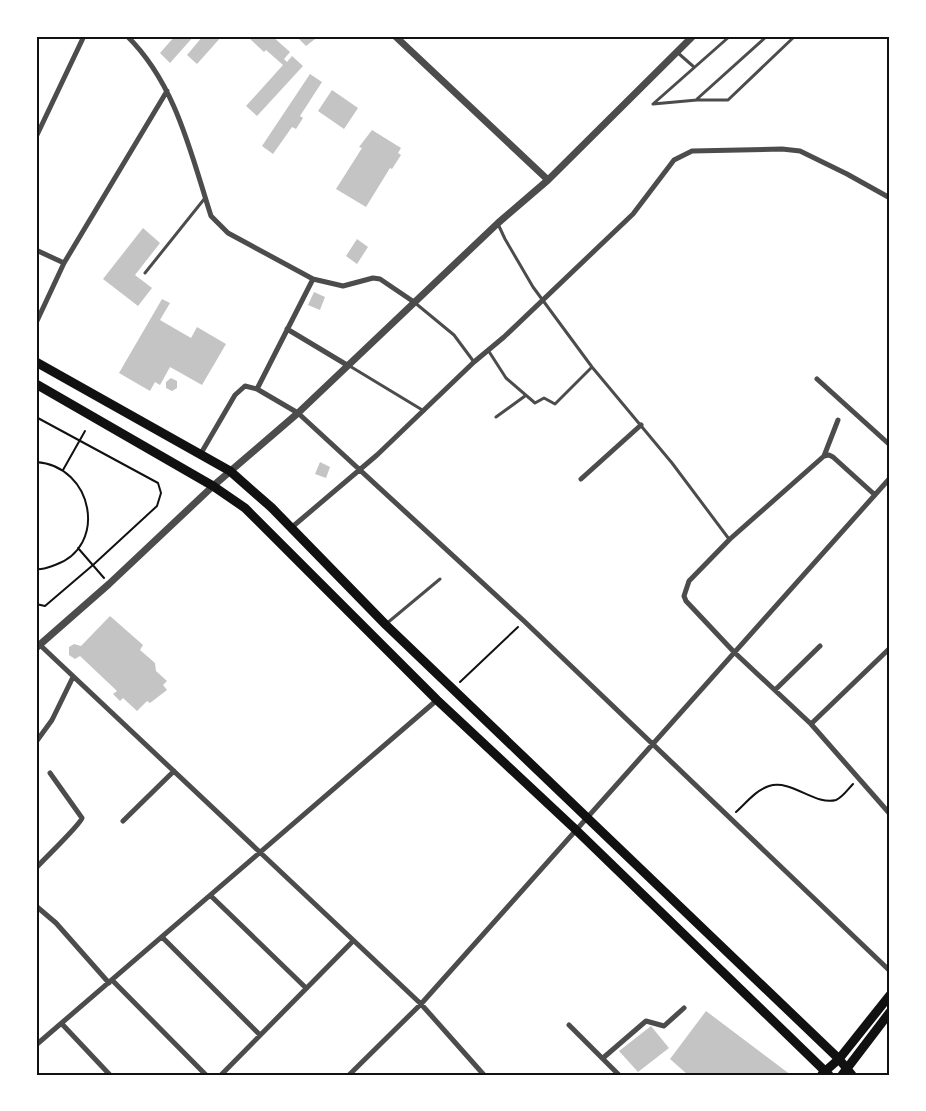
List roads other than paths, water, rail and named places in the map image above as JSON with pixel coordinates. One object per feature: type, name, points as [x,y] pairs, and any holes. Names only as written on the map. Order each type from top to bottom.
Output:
[{"type":"main road","points":[[36,362],[230,471],[290,528],[386,625],[839,1059],[846,1073],[886,1025],[890,1012]]},
{"type":"main road","points":[[36,384],[213,486],[245,508],[437,700],[575,830],[825,1073],[839,1059],[890,995]]},
{"type":"street","points":[[36,137],[84,36]]},
{"type":"street","points":[[127,36],[149,60],[166,91],[194,158],[212,216],[228,233],[313,279],[342,286],[373,278],[380,279],[414,302]]},
{"type":"street","points":[[484,1075],[421,1004],[174,771],[38,646],[109,584],[213,486],[298,413],[498,223],[548,180],[693,36]]},
{"type":"street","points":[[401,38],[548,180]]},
{"type":"street","points":[[36,323],[64,263],[166,91]]},
{"type":"street","points":[[290,528],[360,470],[425,411],[474,362],[543,300],[633,214],[674,160],[692,151],[782,149],[800,152],[847,174],[890,198]]},
{"type":"street","points":[[36,250],[64,263]]},
{"type":"street","points":[[257,389],[313,279]]},
{"type":"street","points":[[287,330],[347,365]]},
{"type":"street","points":[[817,379],[890,445]]},
{"type":"street","points":[[200,455],[238,390],[245,386],[257,389],[298,413],[524,621],[890,971]]},
{"type":"street","points":[[838,420],[824,456],[730,540],[689,581],[684,596],[686,601],[734,652],[811,724],[857,779],[890,814]]},
{"type":"street","points":[[581,479],[641,425]]},
{"type":"street","points":[[824,456],[829,455],[834,458],[875,495]]},
{"type":"street","points":[[349,1075],[421,1004],[586,816],[890,478]]},
{"type":"street","points":[[775,690],[820,646]]},
{"type":"street","points":[[811,724],[890,648]]},
{"type":"street","points":[[36,742],[52,720],[73,677]]},
{"type":"street","points":[[36,1035],[38,1043],[437,700]]},
{"type":"street","points":[[122,821],[174,771]]},
{"type":"street","points":[[36,868],[78,826],[82,818],[50,773]]},
{"type":"street","points":[[211,896],[306,988]]},
{"type":"street","points":[[36,906],[56,923],[110,982],[206,1075]]},
{"type":"street","points":[[162,937],[260,1036]]},
{"type":"street","points":[[221,1075],[353,941]]},
{"type":"street","points":[[603,1058],[646,1021],[664,1026],[684,1008]]},
{"type":"street","points":[[62,1024],[110,1075]]},
{"type":"street","points":[[569,1025],[619,1075]]},
{"type":"lane","points":[[730,36],[653,104],[697,100],[728,100],[795,36]]},
{"type":"lane","points":[[697,100],[767,36]]},
{"type":"lane","points":[[677,52],[694,67]]},
{"type":"lane","points":[[145,273],[206,197]]},
{"type":"lane","points":[[498,223],[514,256],[543,300],[592,367],[672,463],[730,540]]},
{"type":"lane","points":[[414,302],[454,335],[474,362]]},
{"type":"lane","points":[[488,350],[506,378],[535,404],[544,398],[555,404],[592,367]]},
{"type":"lane","points":[[347,365],[425,411]]},
{"type":"lane","points":[[496,417],[525,396]]},
{"type":"lane","points":[[386,625],[440,579]]}]
